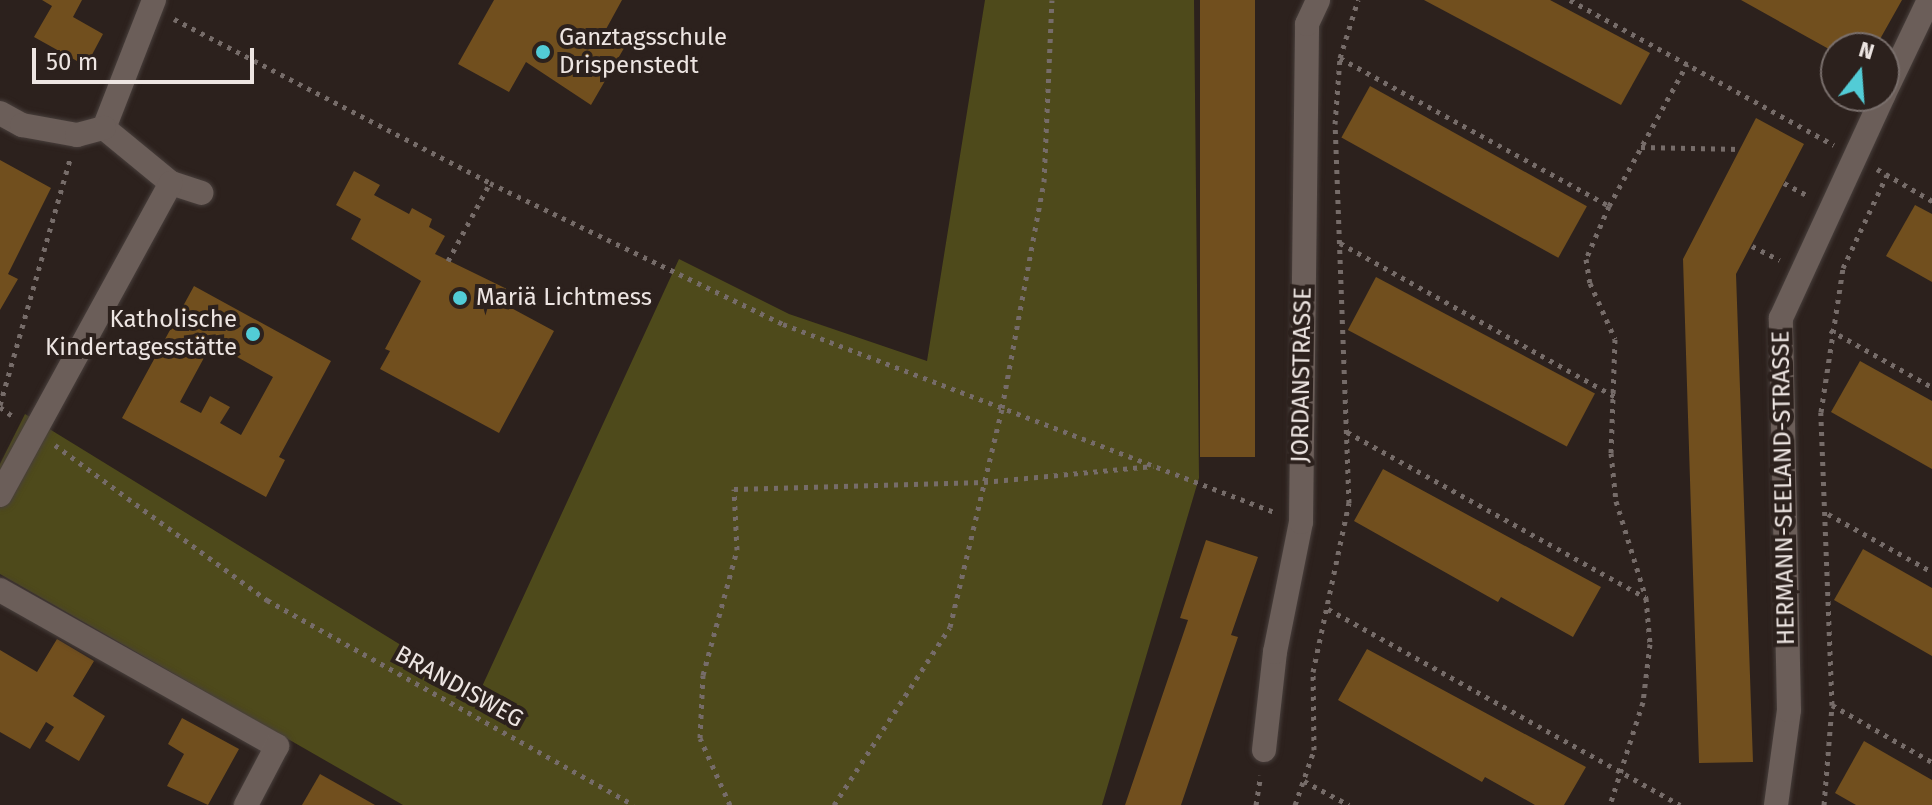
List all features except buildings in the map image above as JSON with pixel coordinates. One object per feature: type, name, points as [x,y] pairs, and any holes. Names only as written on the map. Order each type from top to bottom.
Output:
[{"type":"street","name":"JORDANSTRASSE","points":[[1264,750],[1275,652],[1301,522],[1307,24],[1318,0]]},
{"type":"street","name":"HERMANN-SEELAND-STRASSE","points":[[1900,61],[1929,0]]},
{"type":"street","points":[[104,128],[153,4]]},
{"type":"street","name":"HERMANN-SEELAND-STRASSE","points":[[1776,805],[1789,710],[1781,318],[1876,112]]},
{"type":"street","points":[[0,113],[22,125],[77,135],[104,128]]},
{"type":"street","points":[[104,128],[171,183],[201,193]]},
{"type":"street","points":[[0,495],[7,461],[34,430],[171,183]]},
{"type":"street","points":[[0,590],[277,746],[246,805]]},
{"type":"path","points":[[834,805],[950,627],[1002,408],[1044,182],[1052,0]]},
{"type":"path","points":[[1295,805],[1314,750],[1313,672],[1349,503],[1335,124],[1340,58],[1358,0]]},
{"type":"path","points":[[1570,0],[1932,201]]},
{"type":"path","points":[[153,4],[490,183],[783,324],[1301,522]]},
{"type":"path","points":[[1340,58],[1609,206]]},
{"type":"path","points":[[1610,805],[1624,773],[1643,702],[1650,644],[1646,598],[1616,501],[1611,453],[1617,398],[1615,339],[1590,283],[1586,259],[1609,206],[1687,64]]},
{"type":"path","points":[[0,405],[77,135]]},
{"type":"path","points":[[1641,147],[1741,149]]},
{"type":"path","points":[[1824,805],[1832,705],[1828,514],[1821,412],[1830,330],[1843,268],[1887,175]]},
{"type":"path","points":[[448,261],[490,183]]},
{"type":"path","points":[[1340,243],[1617,398]]},
{"type":"path","points":[[1830,330],[1932,387]]},
{"type":"path","name":"BRANDISWEG","points":[[34,430],[267,600],[634,805]]},
{"type":"path","points":[[1347,432],[1646,598]]},
{"type":"path","points":[[730,805],[700,738],[703,675],[737,550],[734,489],[984,482],[1154,466]]},
{"type":"path","points":[[1828,514],[1932,572]]},
{"type":"path","points":[[1328,609],[1680,805]]},
{"type":"path","points":[[1832,705],[1932,762]]},
{"type":"path","points":[[1303,780],[1349,805]]},
{"type":"shaded area","points":[[985,0],[1194,0],[1199,478],[1102,805],[403,805],[0,574],[0,464],[25,414],[479,693],[679,259],[789,314],[927,361]]},
{"type":"place","name":"Ganztagsschule Drispenstedt","points":[[543,52]]},
{"type":"place","name":"Mariä Lichtmess","points":[[460,298]]},
{"type":"place","name":"Katholische Kindertagesstätte","points":[[253,334]]}]
